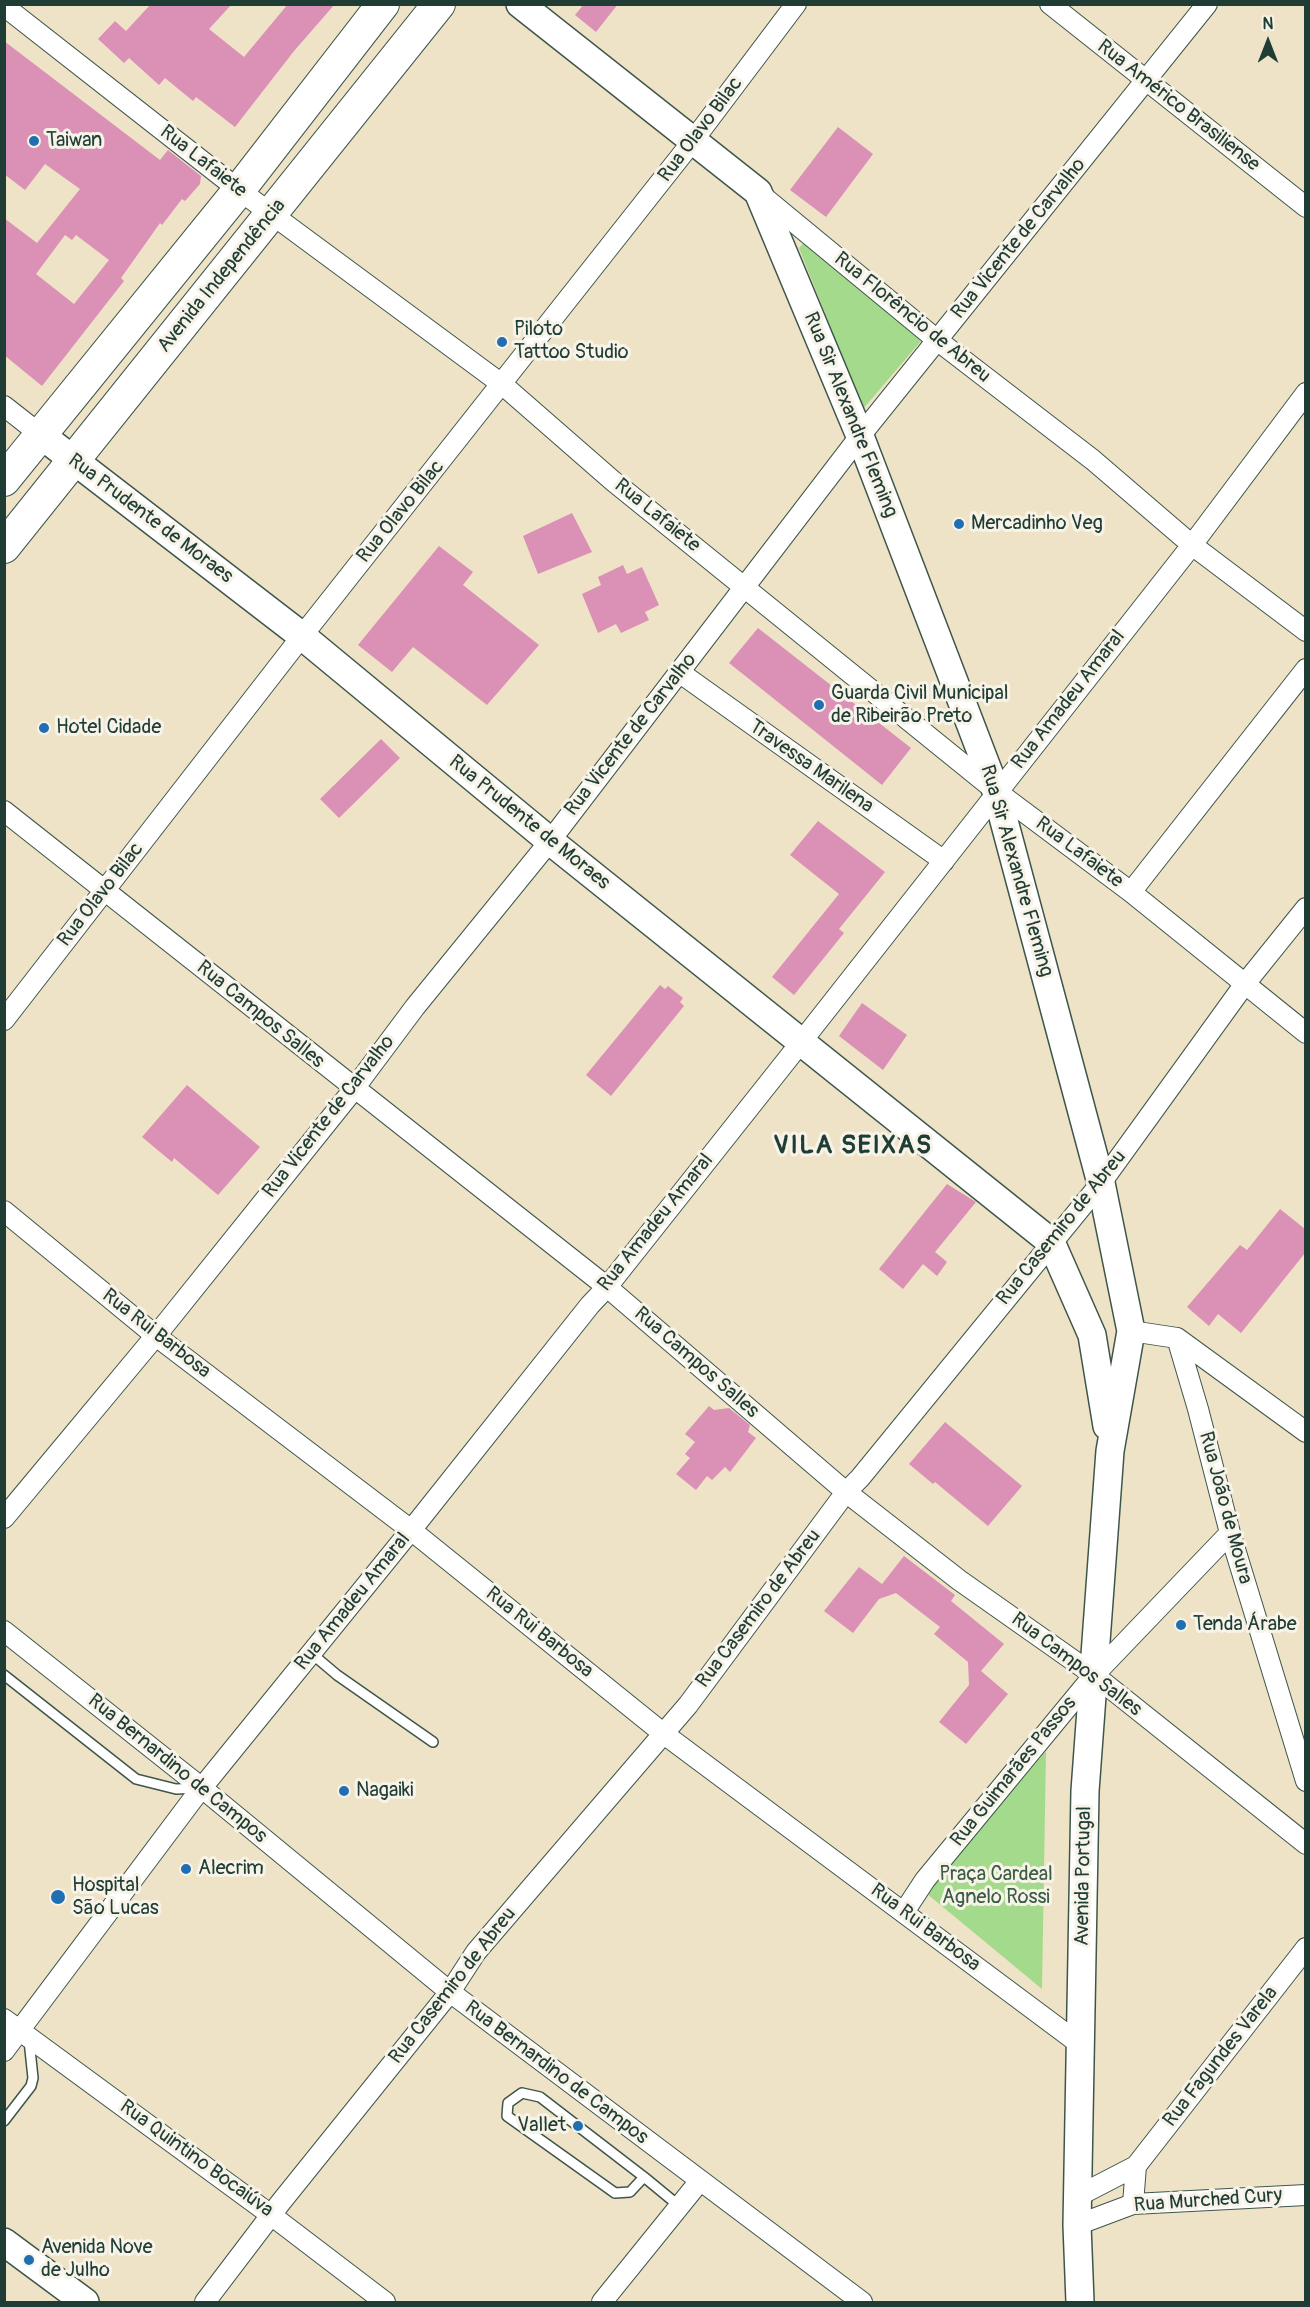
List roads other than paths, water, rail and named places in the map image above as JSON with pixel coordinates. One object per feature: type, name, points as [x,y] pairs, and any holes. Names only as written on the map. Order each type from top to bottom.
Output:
[{"type":"main road","name":"Avenida Independência","points":[[4,480],[239,190],[383,4]]},
{"type":"main road","name":"Avenida Independência","points":[[4,547],[272,215],[438,4]]},
{"type":"main road","name":"Rua Florêncio de Abreu","points":[[520,4],[758,192]]},
{"type":"main road","name":"Rua Sir Alexandre Fleming","points":[[758,192],[860,436],[996,791],[1101,1183],[1131,1331]]},
{"type":"main road","name":"Rua Prudente de Moraes","points":[[41,435],[302,636],[550,841],[1051,1242]]},
{"type":"main road","name":"Avenida Portugal","points":[[1051,1242],[1092,1335],[1100,1370],[1110,1450]]},
{"type":"main road","name":"Avenida Portugal","points":[[1080,2302],[1077,2225],[1085,1791],[1110,1450],[1131,1331]]},
{"type":"main road","points":[[1092,1335],[1131,1331]]},
{"type":"main road","points":[[4,2242],[85,2302]]},
{"type":"street","name":"Rua Olavo Bilac","points":[[4,1020],[302,636],[503,385],[796,4]]},
{"type":"street","name":"Rua Américo Brasiliense","points":[[1050,4],[1305,207]]},
{"type":"street","name":"Rua Vicente de Carvalho","points":[[4,1518],[156,1336],[354,1089],[414,1007],[550,841],[860,436],[1207,4]]},
{"type":"street","name":"Rua Lafaiete","points":[[4,6],[239,190],[503,385],[613,481],[996,791],[1131,892],[1305,1033]]},
{"type":"street","name":"Rua Florêncio de Abreu","points":[[758,192],[937,340],[1093,460],[1192,545],[1305,631]]},
{"type":"street","name":"Rua Amadeu Amaral","points":[[4,2051],[18,2029],[202,1788],[590,1305],[607,1287],[802,1041],[944,861],[996,791],[1192,545],[1305,393]]},
{"type":"street","name":"Rua Prudente de Moraes","points":[[4,406],[41,435]]},
{"type":"street","points":[[1131,892],[1305,669]]},
{"type":"street","name":"Travessa Marilena","points":[[679,672],[944,861]]},
{"type":"street","name":"Rua Campos Salles","points":[[4,811],[607,1287],[846,1492],[959,1580],[1094,1675],[1305,1844]]},
{"type":"street","name":"Rua Casemiro de Abreu","points":[[205,2302],[450,1992],[476,1952],[664,1734],[846,1492],[861,1478],[1101,1183],[1245,984],[1305,908]]},
{"type":"street","name":"Rua Rui Barbosa","points":[[4,1211],[156,1336],[411,1530],[664,1734],[1081,2045]]},
{"type":"street","points":[[1131,1331],[1177,1338],[1304,1427]]},
{"type":"street","name":"Rua João de Moura","points":[[1177,1338],[1230,1533],[1305,1781]]},
{"type":"street","name":"Rua Guimarães Passos","points":[[904,1912],[925,1880],[1094,1675],[1230,1533]]},
{"type":"street","name":"Rua Bernardino de Campos","points":[[4,1631],[202,1788],[450,1992],[699,2182],[862,2302]]},
{"type":"street","name":"Rua Fagundes Varela","points":[[1078,2196],[1136,2166],[1305,1948]]},
{"type":"street","name":"Rua Quintino Bocaiúva","points":[[18,2029],[272,2215],[385,2302]]},
{"type":"street","points":[[1133,2204],[1136,2166]]},
{"type":"street","points":[[602,2302],[678,2205],[699,2182]]},
{"type":"street","name":"Rua Murched Cury","points":[[1077,2225],[1133,2204],[1305,2195]]},
{"type":"lane","points":[[311,1653],[337,1675],[433,1742]]},
{"type":"lane","points":[[4,1675],[136,1779],[176,1789],[202,1788]]},
{"type":"lane","points":[[4,2121],[31,2086],[33,2078],[18,2029]]},
{"type":"lane","points":[[644,2177],[630,2192],[615,2193],[507,2116],[508,2103],[522,2093],[540,2097],[644,2177],[678,2205]]},
{"type":"place","name":"Taiwan","points":[[34,141]]},
{"type":"place","name":"Piloto Tattoo Studio","points":[[502,342]]},
{"type":"place","name":"Mercadinho Veg","points":[[959,524]]},
{"type":"place","name":"Guarda Civil Municipal de Ribeirão Preto","points":[[819,705]]},
{"type":"place","name":"Hotel Cidade","points":[[44,728]]},
{"type":"place","name":"Tenda Árabe","points":[[1181,1625]]},
{"type":"place","name":"Nagaiki","points":[[344,1791]]},
{"type":"place","name":"Alecrim","points":[[186,1869]]},
{"type":"place","name":"Hospital São Lucas","points":[[58,1897]]},
{"type":"place","name":"Vallet","points":[[578,2126]]},
{"type":"place","name":"Avenida Nove de Julho","points":[[29,2260]]},
{"type":"district","name":"VILA SEIXAS","points":[[853,1146]]},
{"type":"park label","name":"Praça Cardeal Agnelo Rossi","points":[[996,1886]]}]
